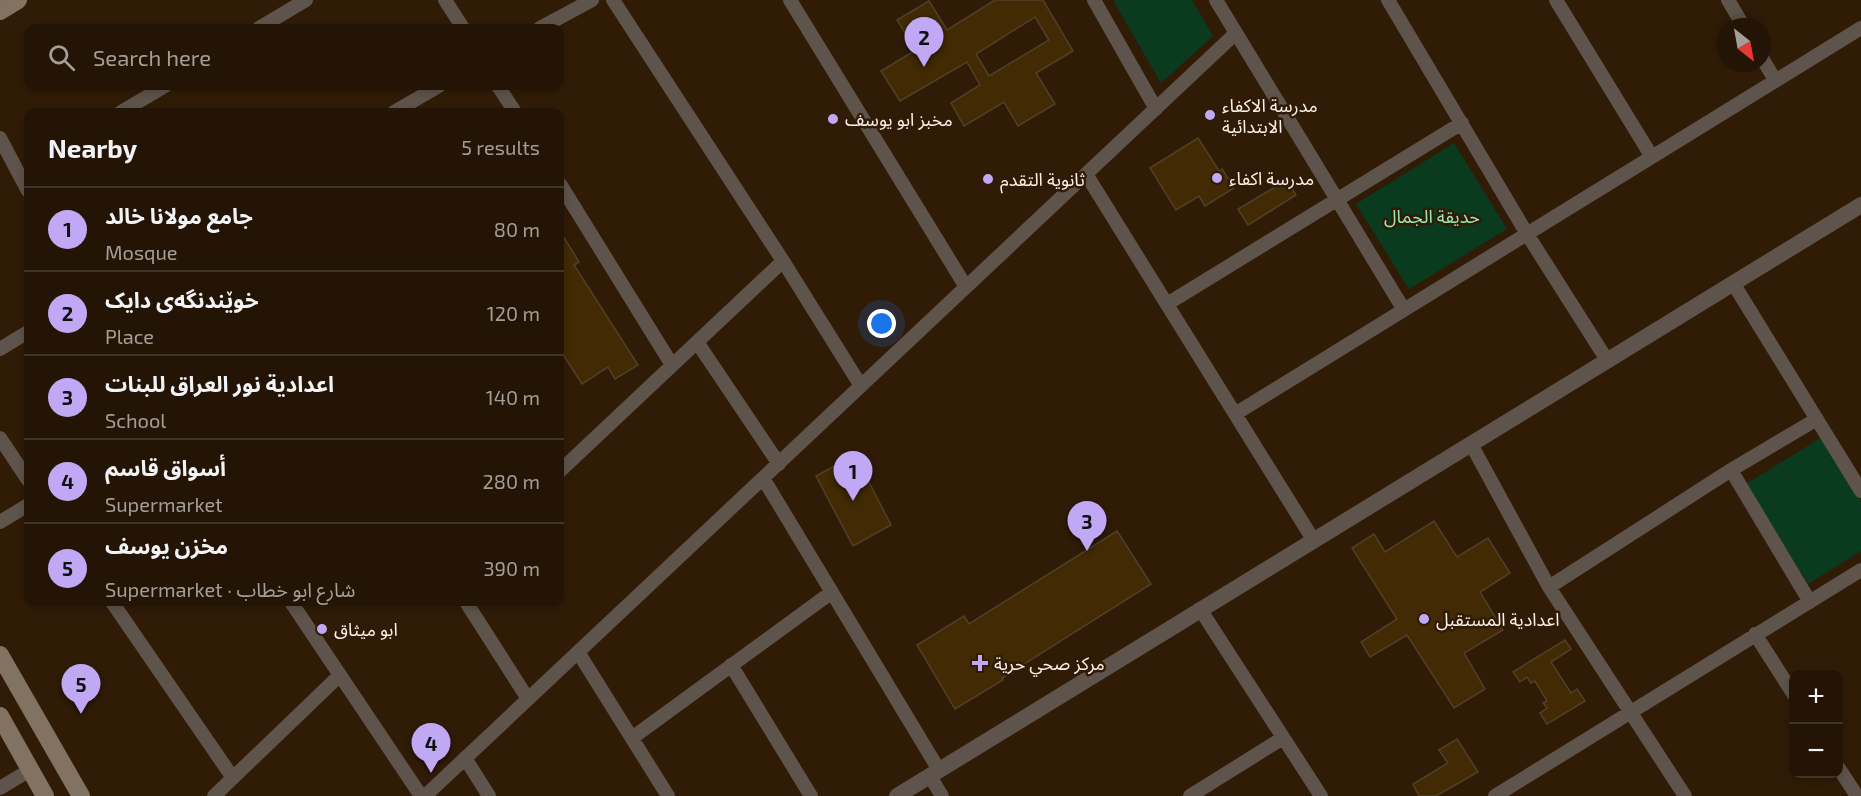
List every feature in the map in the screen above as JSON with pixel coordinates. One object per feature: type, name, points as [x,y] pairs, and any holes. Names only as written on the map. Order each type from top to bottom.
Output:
[{"type":"main road","points":[[0,10],[18,0]]},
{"type":"main road","points":[[0,655],[81,796]]},
{"type":"main road","points":[[0,716],[45,796]]},
{"type":"street","points":[[266,24],[306,0]]},
{"type":"street","points":[[445,0],[460,24]]},
{"type":"street","points":[[547,24],[592,0]]},
{"type":"street","points":[[613,0],[783,261],[861,386]]},
{"type":"street","points":[[790,0],[966,288]]},
{"type":"street","points":[[1094,0],[1156,109]]},
{"type":"street","points":[[1216,0],[1404,310]]},
{"type":"street","points":[[1388,0],[1527,234],[1607,360]]},
{"type":"street","points":[[1556,0],[1652,157]]},
{"type":"street","points":[[1728,0],[1739,18]]},
{"type":"street","points":[[1235,414],[1861,28]]},
{"type":"street","points":[[294,606],[423,796],[1236,33]]},
{"type":"street","points":[[1770,72],[1775,81]]},
{"type":"street","points":[[128,108],[158,90]]},
{"type":"street","points":[[401,108],[432,90]]},
{"type":"street","points":[[501,90],[512,108]]},
{"type":"street","points":[[1167,304],[1462,123]]},
{"type":"street","points":[[0,138],[24,171]]},
{"type":"street","points":[[1086,174],[1314,541]]},
{"type":"street","points":[[564,190],[672,365]]},
{"type":"street","points":[[897,796],[1860,207]]},
{"type":"street","points":[[564,467],[783,261]]},
{"type":"street","points":[[1733,283],[1861,491]]},
{"type":"street","points":[[0,349],[24,334]]},
{"type":"street","points":[[697,342],[779,464]]},
{"type":"street","points":[[1549,587],[1731,470],[1817,419]]},
{"type":"street","points":[[0,438],[24,474]]},
{"type":"street","points":[[1471,444],[1549,587],[1685,796]]},
{"type":"street","points":[[1731,470],[1810,602]]},
{"type":"street","points":[[763,478],[832,592],[934,773],[942,796]]},
{"type":"street","points":[[0,522],[24,507]]},
{"type":"street","points":[[1500,795],[1861,570]]},
{"type":"street","points":[[632,738],[832,592]]},
{"type":"street","points":[[115,606],[233,778]]},
{"type":"street","points":[[469,606],[528,699]]},
{"type":"street","points":[[1200,609],[1321,796]]},
{"type":"street","points":[[1755,634],[1789,687]]},
{"type":"street","points":[[578,652],[668,796]]},
{"type":"street","points":[[731,665],[811,796]]},
{"type":"street","points":[[214,796],[340,675]]},
{"type":"street","points":[[1190,796],[1283,738]]},
{"type":"street","points":[[465,758],[489,796]]},
{"type":"street","points":[[0,788],[30,770]]},
{"type":"street","points":[[1843,773],[1857,796]]},
{"type":"green space","points":[[1113,0],[1192,0],[1213,36],[1161,83]]},
{"type":"green space","name":"حديقة الجمال","points":[[1454,143],[1507,229],[1409,289],[1356,204]]},
{"type":"green space","points":[[1822,437],[1861,501],[1861,551],[1808,584],[1746,484]]},
{"type":"building","points":[[995,0],[1043,0],[1073,51],[1036,73],[1055,104],[1018,126],[1004,102],[964,126],[951,103],[980,85],[967,62],[900,101],[881,71],[916,50],[897,20],[929,1],[947,30]],"holes":[[[1035,17],[1049,40],[989,76],[976,54]]]},
{"type":"building","name":"مدرسة اكفاء","points":[[1198,138],[1219,171],[1222,169],[1234,188],[1205,206],[1199,196],[1176,210],[1150,168]]},
{"type":"building","points":[[1287,180],[1296,195],[1248,225],[1238,209]]},
{"type":"building","points":[[564,238],[579,262],[574,265],[638,365],[615,379],[608,367],[582,384],[564,356]]},
{"type":"building","points":[[855,455],[891,525],[853,546],[816,476]]},
{"type":"building","name":"اعدادية المستقبل","points":[[1434,521],[1457,557],[1488,538],[1510,573],[1480,592],[1503,630],[1464,653],[1485,689],[1454,708],[1407,635],[1370,657],[1361,642],[1397,619],[1352,548],[1374,534],[1385,552]]},
{"type":"building","points":[[1117,531],[1151,584],[955,709],[917,645],[964,616],[969,624]]},
{"type":"building","points":[[1565,640],[1571,649],[1551,662],[1571,693],[1577,689],[1585,701],[1547,724],[1540,713],[1547,708],[1543,703],[1547,701],[1535,681],[1531,683],[1527,677],[1520,682],[1513,672]]},
{"type":"building","points":[[1457,739],[1478,772],[1436,796],[1419,796],[1413,784],[1448,763],[1439,750]]},
{"type":"place","name":"خوێندنگەی دایک","points":[[924,67]]},
{"type":"place","name":"مدرسة الاكفاء الابتدائية","points":[[1210,115]]},
{"type":"place","name":"مخبز ابو يوسف","points":[[833,119]]},
{"type":"place","name":"مدرسة اكفاء","points":[[1217,178]]},
{"type":"place","name":"ثانوية التقدم","points":[[988,179]]},
{"type":"place","name":"جامع مولانا خالد","points":[[853,501]]},
{"type":"place","name":"اعدادية نور العراق للبنات","points":[[1087,551]]},
{"type":"place","name":"اعدادية المستقبل","points":[[1424,619]]},
{"type":"place","name":"ابو ميثاق","points":[[322,629]]},
{"type":"place","name":"مركز صحي حرية","points":[[980,663]]},
{"type":"place","name":"مخزن يوسف","points":[[81,714]]},
{"type":"place","name":"أسواق قاسم","points":[[431,773]]}]
